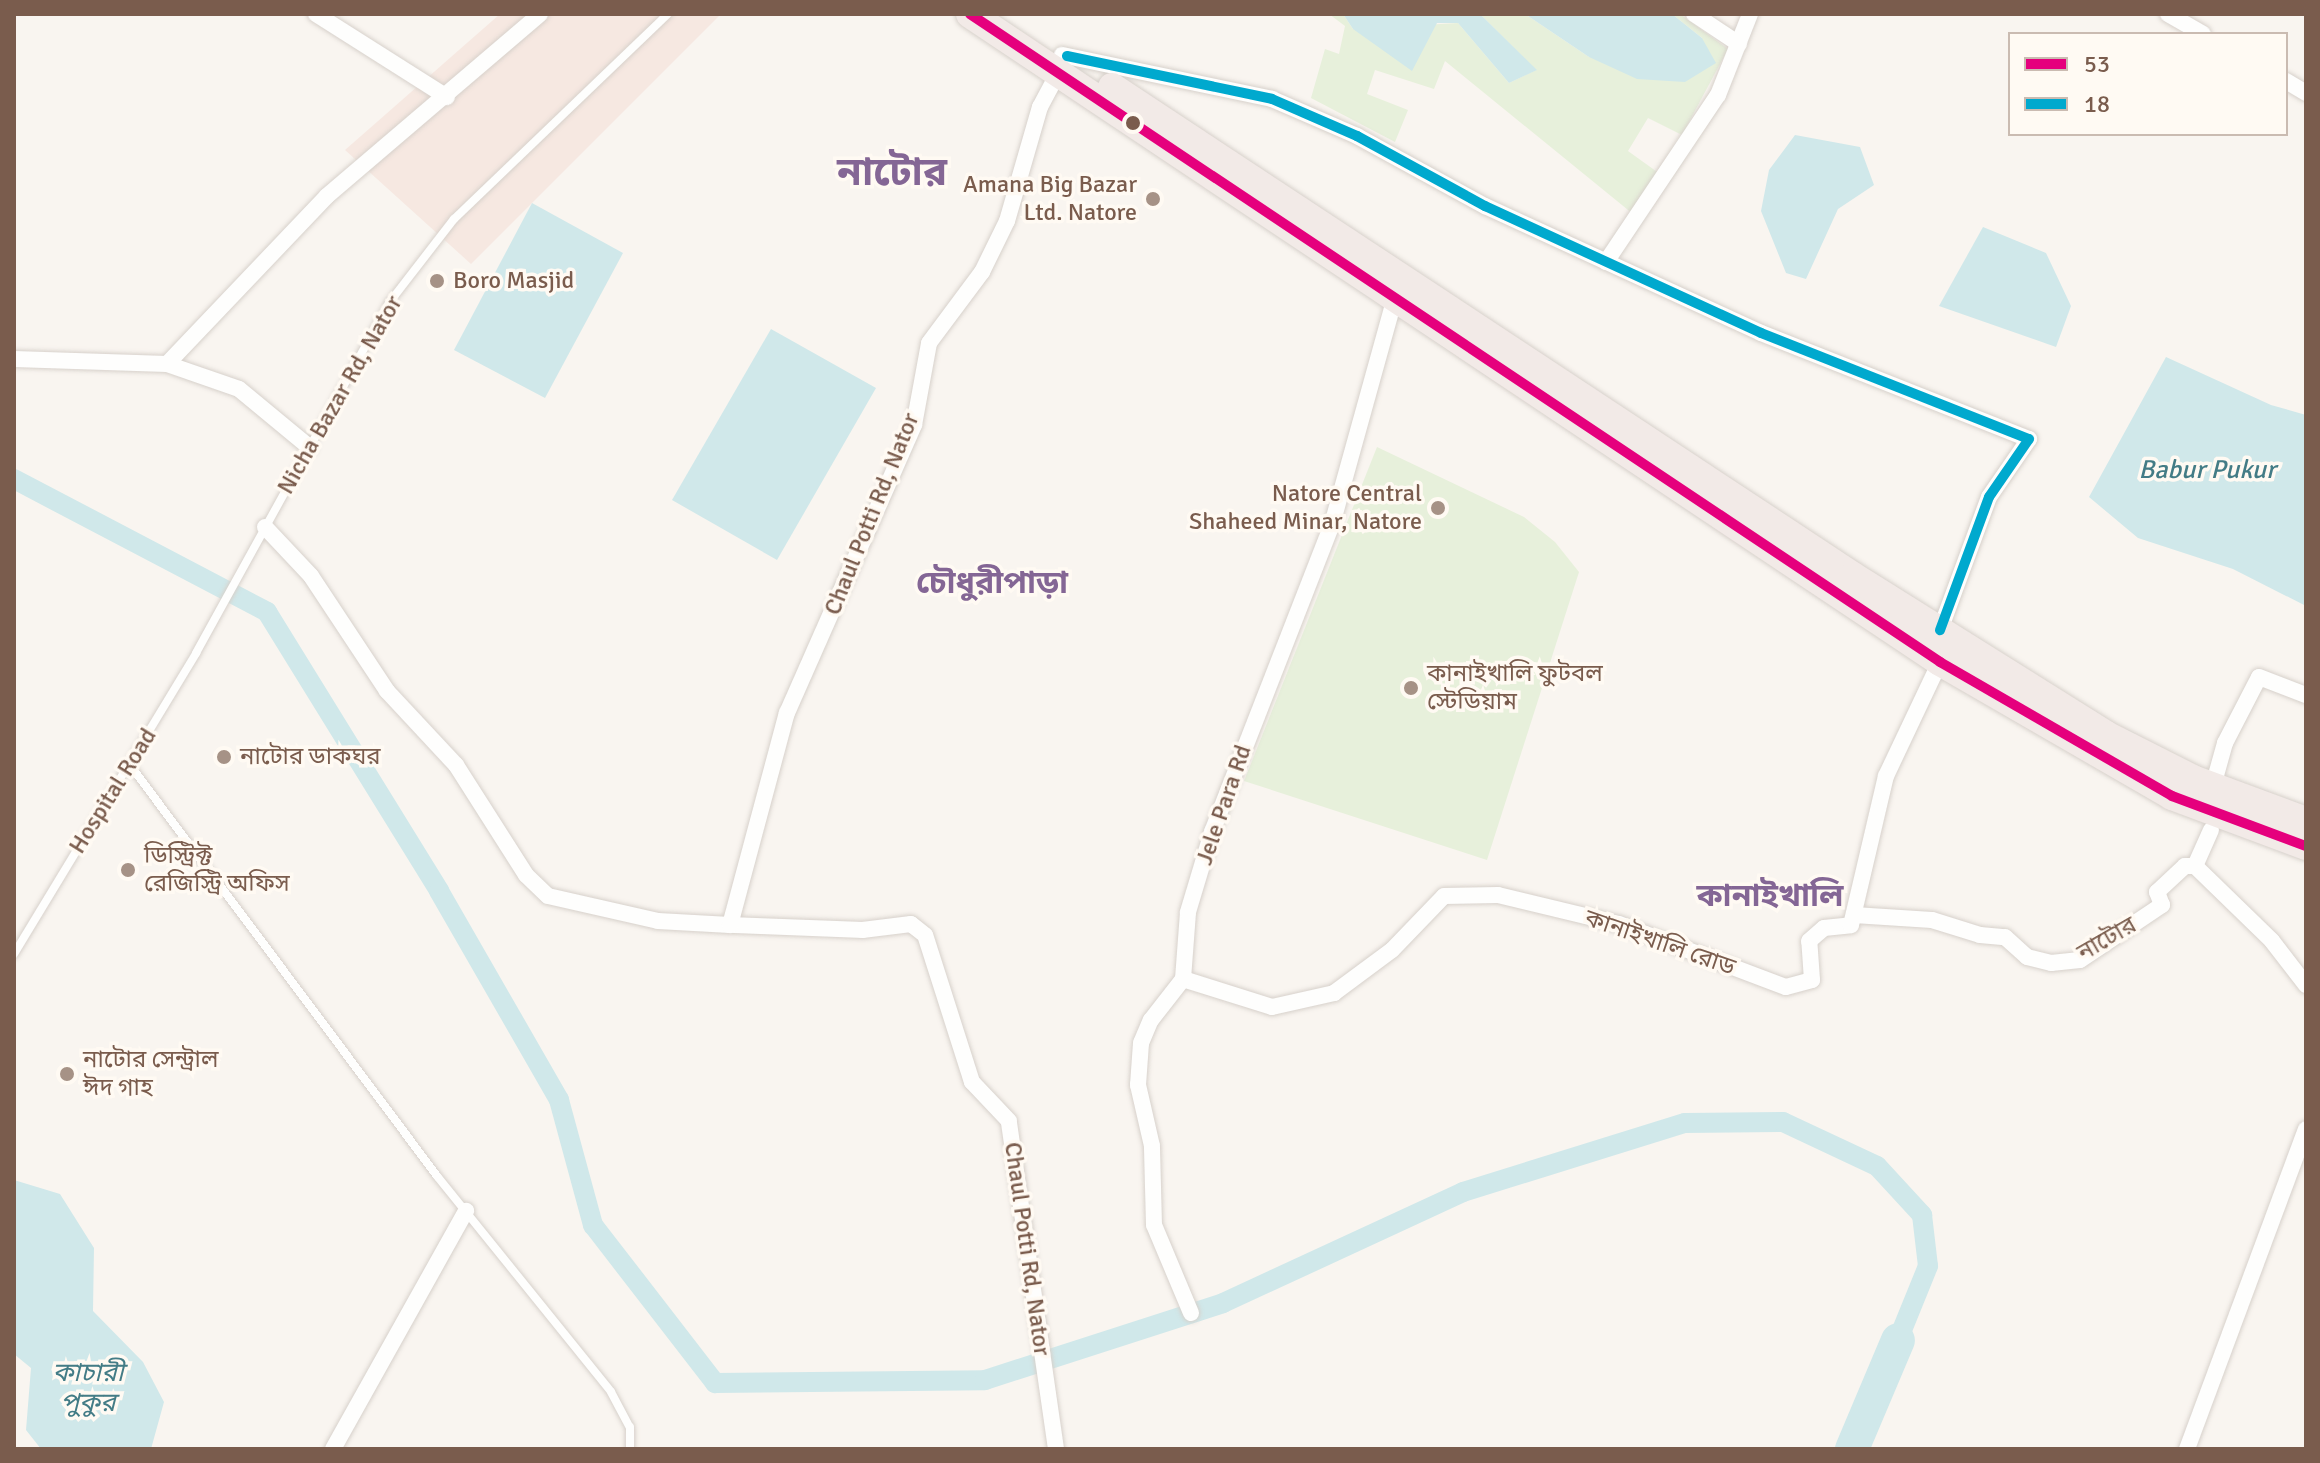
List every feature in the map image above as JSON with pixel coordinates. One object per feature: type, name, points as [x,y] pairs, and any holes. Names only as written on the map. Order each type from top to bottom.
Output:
[{"type":"highway","points":[[970,14],[1254,175],[1940,630],[2106,735],[2213,786],[2306,821]]},
{"type":"highway","points":[[1001,14],[1050,57],[1395,297],[1940,662],[2172,796],[2306,846]]},
{"type":"street","points":[[316,14],[447,97]]},
{"type":"street","points":[[167,364],[327,196],[447,97],[540,14]]},
{"type":"street","points":[[1694,14],[1739,44]]},
{"type":"street","points":[[1606,262],[1718,95],[1750,14]]},
{"type":"street","points":[[2168,14],[2200,32]]},
{"type":"street","points":[[1050,57],[1272,99],[1357,136],[1485,206],[1606,262],[1870,380],[2029,439],[1989,497],[1940,630]]},
{"type":"street","name":"Chaul Potti Rd, Nator","points":[[730,925],[787,713],[914,425],[929,343],[982,272],[1007,221],[1040,107],[1050,57]]},
{"type":"street","points":[[2288,82],[2306,93]]},
{"type":"street","name":"Jele Para Rd","points":[[1183,979],[1188,912],[1212,832],[1333,521],[1395,297]]},
{"type":"street","points":[[14,359],[167,364],[239,389],[309,447]]},
{"type":"street","name":"Chaul Potti Rd, Nator","points":[[265,527],[320,588],[387,691],[456,765],[526,875],[548,896],[658,921],[862,930],[911,924],[925,935],[972,1082],[1009,1121],[1056,1449]]},
{"type":"street","points":[[1854,915],[1886,776],[1940,662]]},
{"type":"street","points":[[2213,786],[2225,743],[2259,677],[2306,695]]},
{"type":"street","points":[[2211,830],[2195,866],[2272,941],[2306,985]]},
{"type":"street","name":"নাটোর","points":[[1854,915],[1932,920],[1980,935],[2005,937],[2027,957],[2051,963],[2080,960],[2162,905],[2157,892],[2185,866],[2195,866]]},
{"type":"street","name":"কানাইখালি রোড","points":[[1183,979],[1272,1007],[1334,993],[1392,950],[1444,896],[1498,895],[1619,924],[1786,987],[1812,980],[1809,941],[1824,928],[1851,925],[1854,915]]},
{"type":"street","points":[[1183,979],[1151,1020],[1141,1043],[1138,1085],[1152,1146],[1154,1225],[1191,1313]]},
{"type":"street","points":[[2187,1449],[2306,1129]]},
{"type":"street","points":[[333,1449],[466,1211]]},
{"type":"lane","name":"Nicha Bazar Rd, Nator","points":[[210,627],[389,303],[454,219],[668,14]]},
{"type":"lane","name":"Hospital Road","points":[[14,954],[210,627]]},
{"type":"lane","points":[[130,765],[466,1211],[611,1392],[630,1427],[630,1449]]},
{"type":"shaded area","points":[[500,14],[721,14],[471,264],[345,150]]},
{"type":"green space","points":[[1329,14],[1343,14],[1353,29],[1458,23],[1509,83],[1536,70],[1480,14],[1525,14],[1589,57],[1702,38],[1672,14],[1680,14],[1728,49],[1682,135],[1648,118],[1628,151],[1660,174],[1633,214],[1445,61],[1434,89],[1375,70],[1367,94],[1408,110],[1395,142],[1311,98],[1325,49],[1339,54],[1345,26]]},
{"type":"green space","name":"কানাইখালি ফুটবল স্টেডিয়াম","points":[[1377,447],[1524,517],[1555,542],[1579,572],[1487,860],[1244,781]]},
{"type":"water","points":[[1343,14],[1480,14],[1537,70],[1509,83],[1458,23],[1437,23],[1412,71],[1353,29]]},
{"type":"water","points":[[1525,14],[1672,14],[1702,38],[1716,63],[1685,82],[1637,79],[1589,57]]},
{"type":"water","points":[[1795,135],[1860,147],[1874,185],[1838,209],[1806,279],[1786,273],[1761,211],[1769,170]]},
{"type":"water","points":[[532,203],[623,253],[545,398],[454,350]]},
{"type":"water","points":[[1983,227],[2046,253],[2071,306],[2056,347],[1939,306]]},
{"type":"water","points":[[771,329],[876,388],[777,560],[672,500]]},
{"type":"water","name":"Babur Pukur","points":[[2166,357],[2271,405],[2306,415],[2306,606],[2233,569],[2138,538],[2089,497]]},
{"type":"water","name":"কাচারী পুকুর","points":[[14,1180],[60,1194],[94,1248],[93,1311],[143,1362],[164,1402],[151,1449],[41,1449],[26,1430],[31,1368],[14,1354]]},
{"type":"waterway","points":[[14,479],[267,612],[439,891],[559,1100],[593,1225],[715,1383],[985,1380],[1223,1303],[1463,1192],[1685,1123],[1783,1122],[1877,1166],[1922,1215],[1928,1266],[1898,1340]]},
{"type":"waterway","points":[[1852,1449],[1898,1340]]},
{"type":"transit line","name":"53","points":[[970,14],[1940,662],[2172,796],[2306,846]]},
{"type":"transit line","name":"18","points":[[1067,56],[1272,99],[1357,136],[1485,206],[1761,333],[2029,439],[1989,497],[1940,630]]},
{"type":"place","name":"Amana Big Bazar Ltd. Natore","points":[[1153,199]]},
{"type":"place","name":"Boro Masjid","points":[[437,281]]},
{"type":"place","name":"Natore Central Shaheed Minar, Natore","points":[[1438,508]]},
{"type":"place","name":"কানাইখালি ফুটবল স্টেডিয়াম","points":[[1411,688]]},
{"type":"place","name":"নাটোর ডাকঘর","points":[[224,757]]},
{"type":"place","name":"ডিস্ট্রিক্ট রেজিস্ট্রি অফিস","points":[[128,870]]},
{"type":"place","name":"নাটোর সেন্ট্রাল ঈদ গাহ","points":[[67,1074]]},
{"type":"district","name":"নাটোর","points":[[892,172]]},
{"type":"district","name":"চৌধুরীপাড়া","points":[[992,583]]},
{"type":"district","name":"কানাইখালি","points":[[1770,896]]}]
